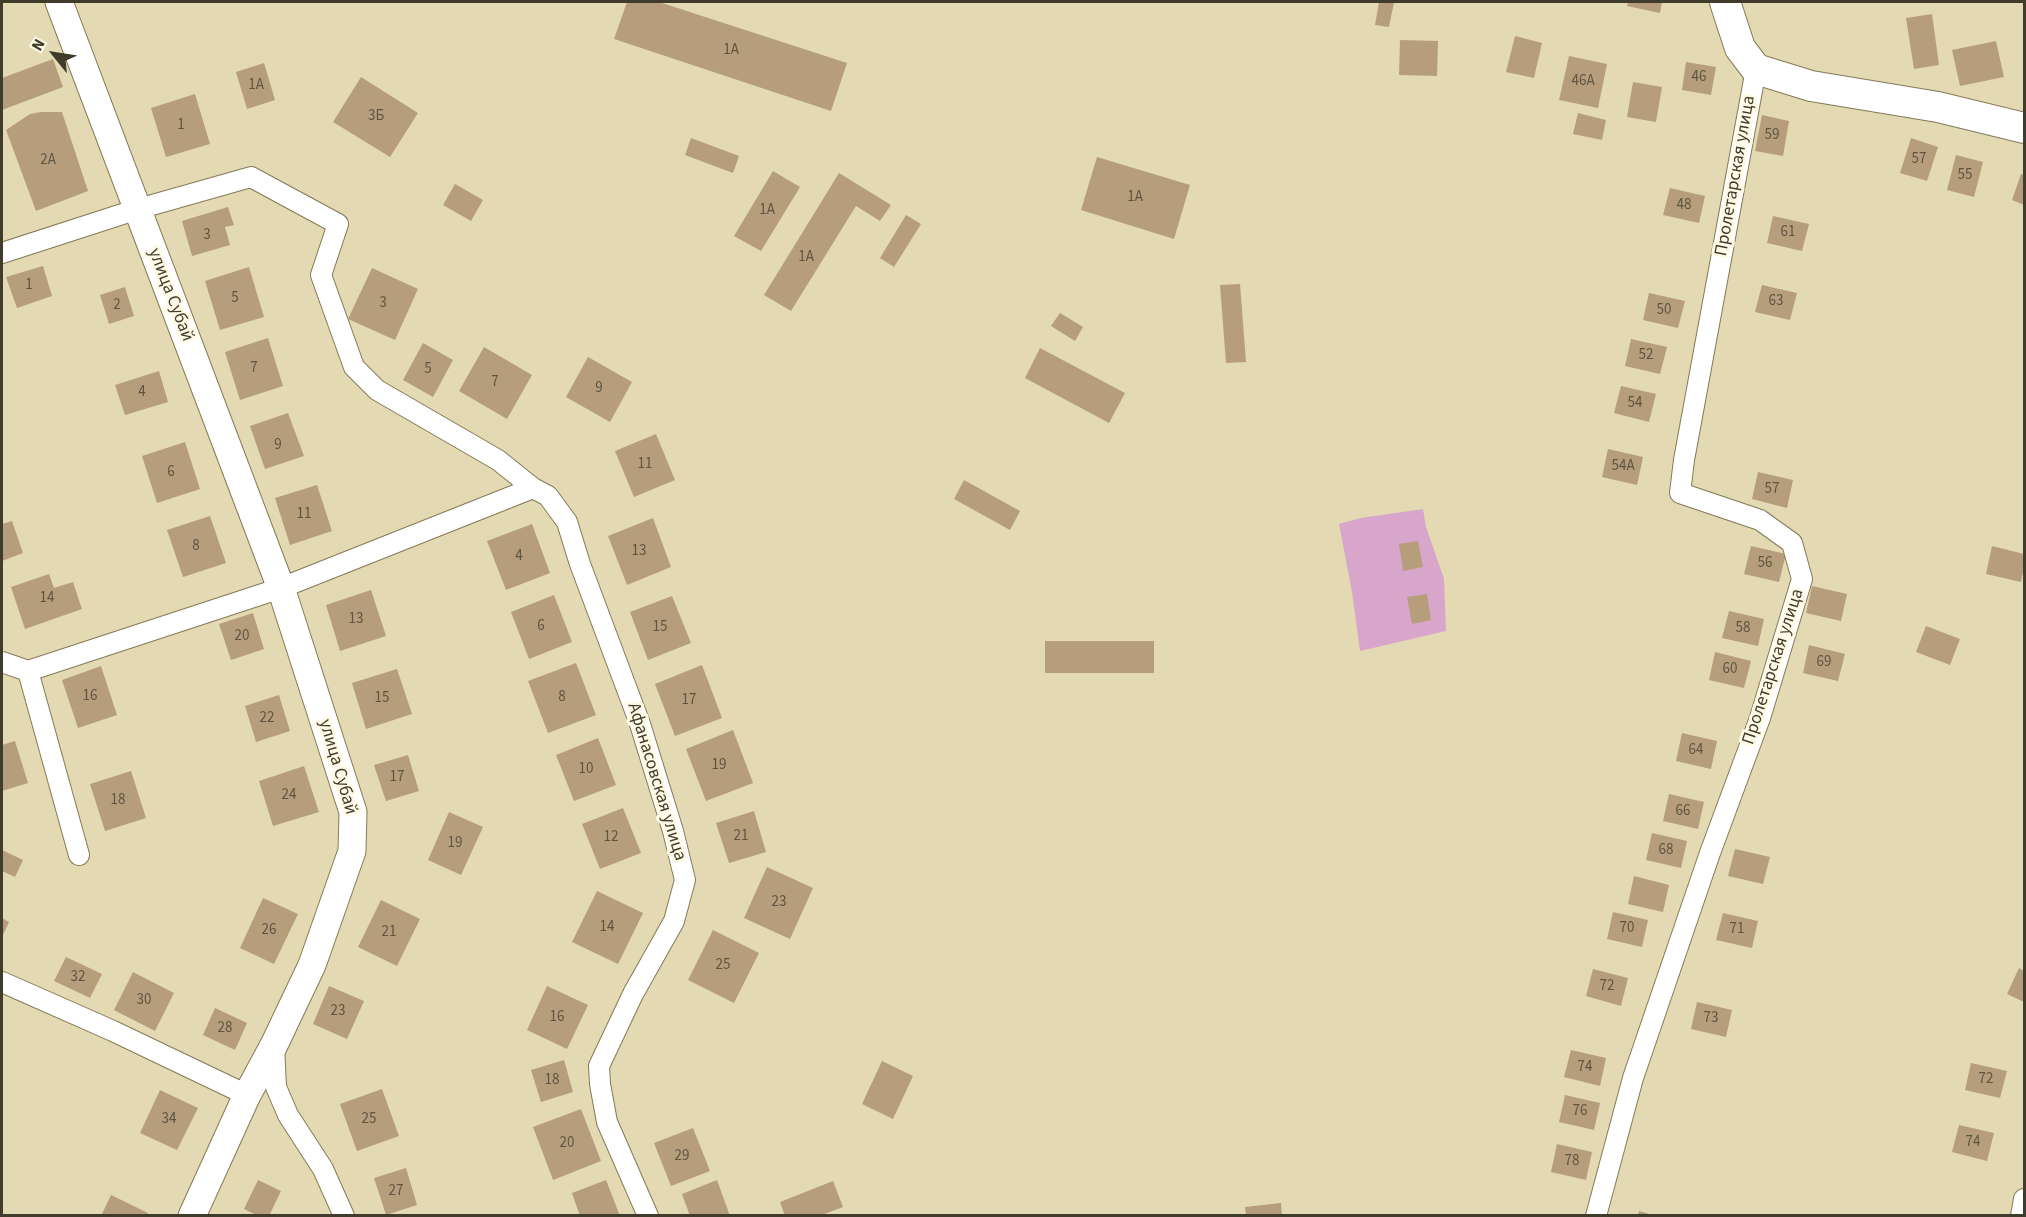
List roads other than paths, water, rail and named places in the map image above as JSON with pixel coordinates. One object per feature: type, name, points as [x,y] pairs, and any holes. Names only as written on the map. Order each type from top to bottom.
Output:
[{"type":"main road","points":[[1725,2],[1740,48],[1756,69]]},
{"type":"main road","name":"Пролетарская улица","points":[[1756,69],[1810,86],[1938,107],[2025,128]]},
{"type":"street","name":"улица Субай","points":[[59,2],[281,588],[353,812],[352,851],[312,965],[247,1095],[192,1215]]},
{"type":"street","name":"Пролетарская улица","points":[[1596,1215],[1633,1078],[1710,853],[1760,717],[1802,579],[1792,543],[1760,520],[1680,493],[1684,460],[1756,69]]},
{"type":"street","name":"Афанасовская улица","points":[[138,209],[251,177],[338,224],[321,275],[354,367],[376,390],[498,460],[533,488],[548,496],[567,522],[580,564],[640,724],[673,831],[685,880],[674,921],[633,993],[599,1066],[607,1122],[648,1215]]},
{"type":"street","points":[[2,253],[138,209]]},
{"type":"street","points":[[2,661],[28,671],[281,588],[533,488]]},
{"type":"street","points":[[28,671],[80,855]]},
{"type":"street","points":[[2,982],[247,1095]]},
{"type":"street","name":"улица Субай","points":[[274,1045],[276,1087],[288,1114],[323,1169],[344,1215]]},
{"type":"street","points":[[2021,1215],[2025,1199]]}]
